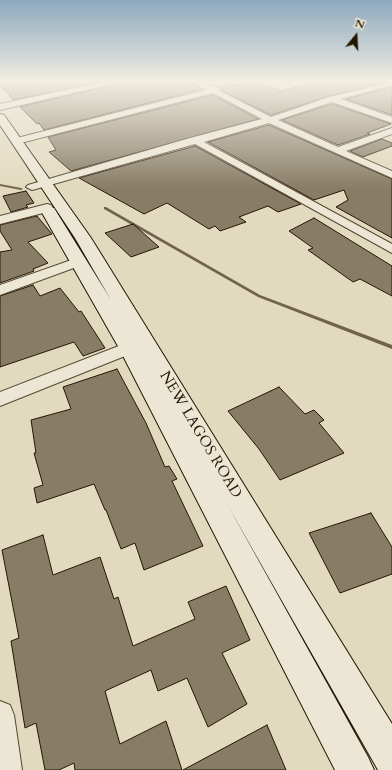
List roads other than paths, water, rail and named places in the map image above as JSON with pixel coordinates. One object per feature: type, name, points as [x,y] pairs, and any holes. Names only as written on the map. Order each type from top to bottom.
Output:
[{"type":"main road","name":"NEW LAGOS ROAD","points":[[0,118],[8,139],[38,185],[86,244],[392,758]]},
{"type":"main road","name":"NEW LAGOS ROAD","points":[[38,185],[47,208],[129,348],[355,770]]},
{"type":"street","points":[[8,139],[97,118]]},
{"type":"street","points":[[266,118],[392,175]]},
{"type":"street","points":[[38,185],[276,118]]},
{"type":"street","points":[[338,150],[392,131]]},
{"type":"street","points":[[194,140],[392,249]]},
{"type":"street","points":[[0,220],[47,208]]},
{"type":"street","points":[[0,290],[78,262]]},
{"type":"street","points":[[0,400],[129,348]]},
{"type":"street","points":[[0,715],[7,770]]},
{"type":"waterway","points":[[0,185],[21,189]]},
{"type":"waterway","points":[[105,208],[259,296],[392,347]]}]
